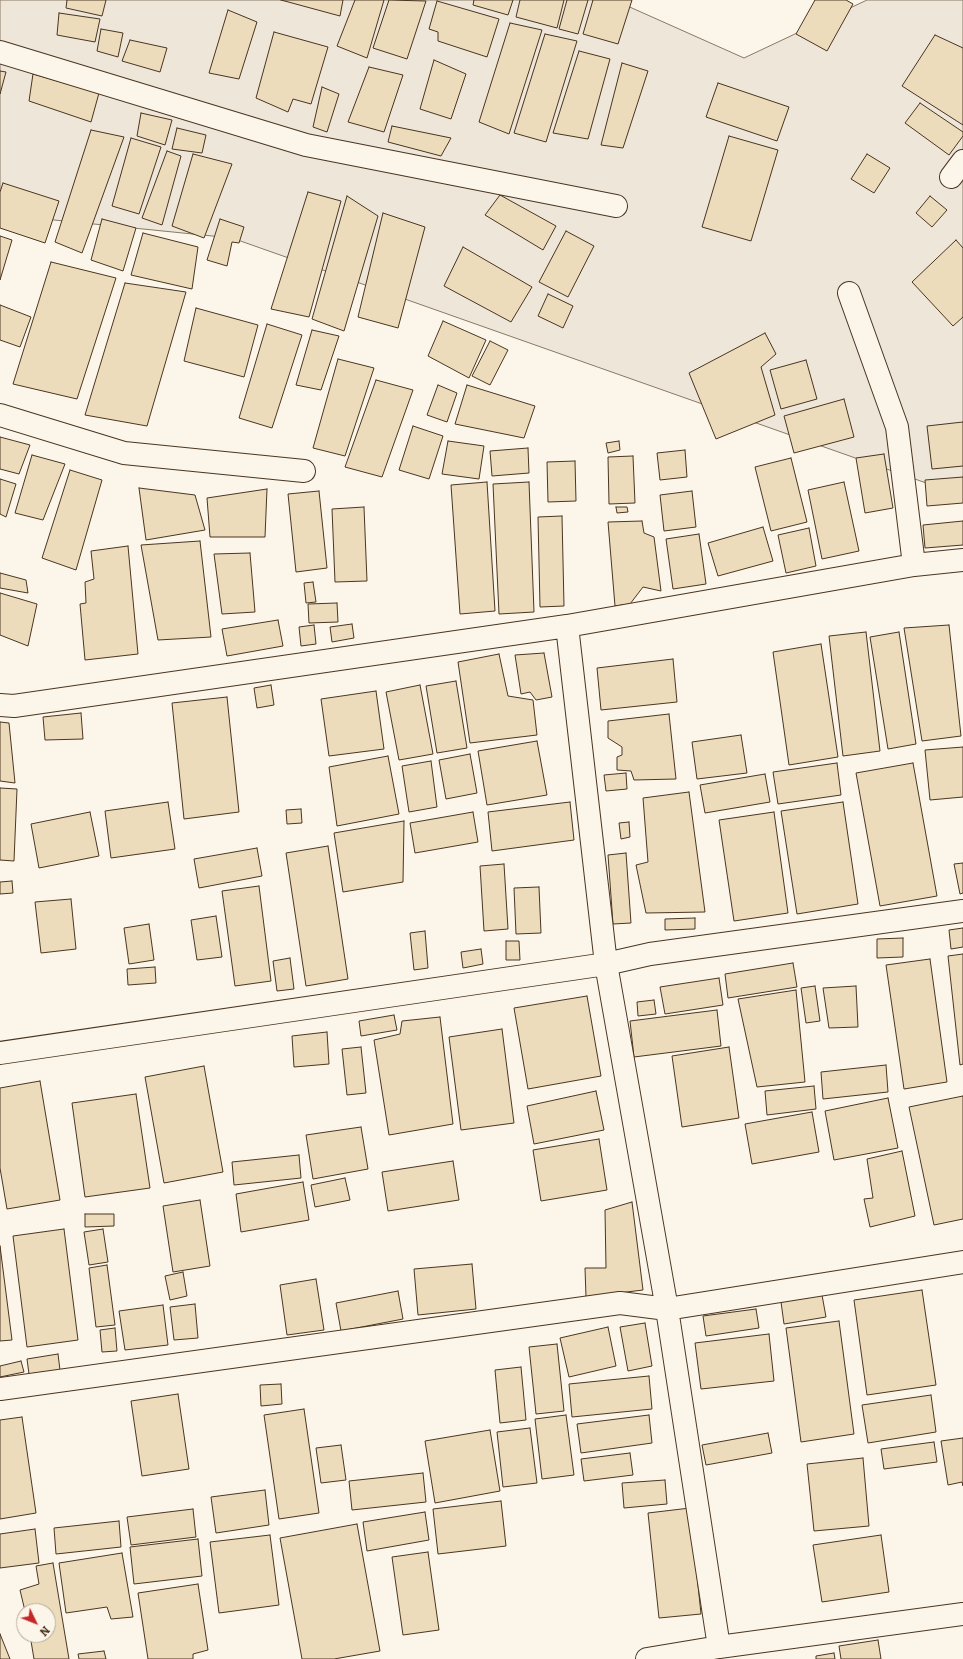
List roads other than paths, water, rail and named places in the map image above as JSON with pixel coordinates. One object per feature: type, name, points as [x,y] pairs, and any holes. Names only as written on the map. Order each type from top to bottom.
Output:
[{"type":"street","points":[[0,52],[306,145],[616,206]]},
{"type":"street","points":[[849,293],[897,428],[914,565]]},
{"type":"street","points":[[0,414],[124,453],[304,471]]},
{"type":"street","points":[[0,705],[22,705],[567,626],[914,565],[963,560]]},
{"type":"street","points":[[567,626],[606,964],[667,1309],[719,1647]]},
{"type":"street","points":[[0,1053],[606,964],[650,954],[963,911]]},
{"type":"street","points":[[0,1389],[620,1303],[667,1309],[963,1262]]},
{"type":"street","points":[[647,1659],[719,1647],[963,1614]]}]
